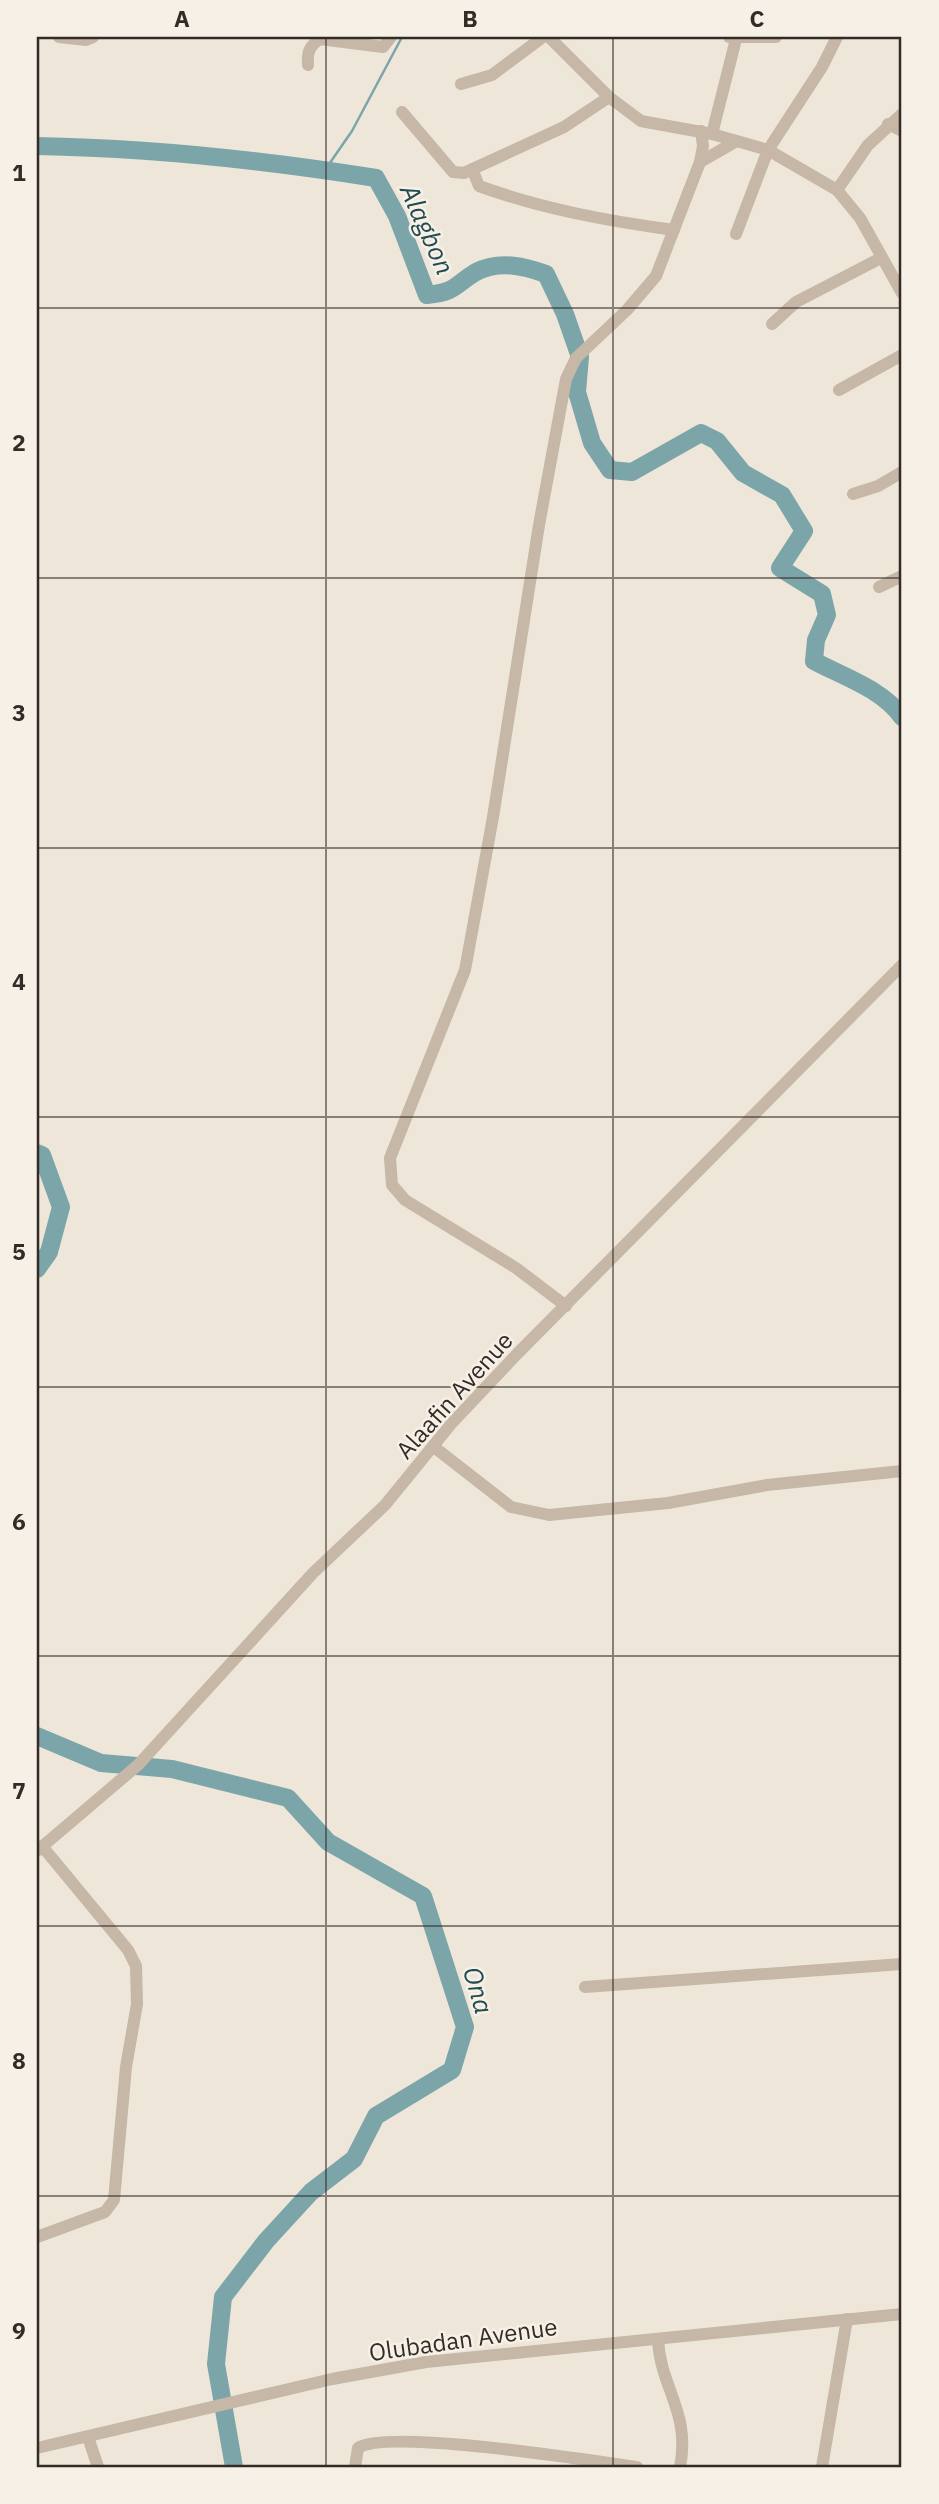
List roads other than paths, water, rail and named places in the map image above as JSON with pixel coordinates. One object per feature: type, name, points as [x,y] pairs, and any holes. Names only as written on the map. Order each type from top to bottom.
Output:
[{"type":"street","points":[[59,37],[86,40],[93,37]]},
{"type":"street","points":[[308,65],[307,54],[313,44],[320,40],[383,47],[391,37]]},
{"type":"street","points":[[461,84],[492,75],[543,37]]},
{"type":"street","points":[[549,37],[609,97],[641,121],[706,133],[768,150],[837,190],[860,218],[902,293]]},
{"type":"street","points":[[566,1306],[516,1268],[414,1208],[397,1192],[389,1175],[390,1158],[401,1124],[465,970],[566,379],[576,358],[627,310],[656,276],[700,162],[733,38],[776,37]]},
{"type":"street","points":[[736,234],[768,150],[822,67],[837,37]]},
{"type":"street","points":[[402,112],[453,172],[464,173],[564,127],[609,97]]},
{"type":"street","points":[[837,190],[868,145],[902,114]]},
{"type":"street","points":[[888,124],[902,131]]},
{"type":"street","points":[[700,162],[735,142]]},
{"type":"street","points":[[472,169],[479,186],[522,202],[567,210],[598,220],[674,230]]},
{"type":"street","points":[[772,324],[796,302],[881,258]]},
{"type":"street","points":[[839,390],[902,355]]},
{"type":"street","points":[[853,494],[878,486],[902,472]]},
{"type":"street","points":[[879,587],[902,576]]},
{"type":"street","name":"Alaafin Avenue","points":[[39,1849],[138,1765],[313,1573],[385,1505],[507,1364],[902,965]]},
{"type":"street","points":[[434,1447],[511,1507],[549,1515],[668,1503],[767,1485],[902,1471]]},
{"type":"street","points":[[37,2237],[106,2212],[114,2200],[126,2067],[137,2004],[138,1981],[136,1966],[128,1950],[39,1849]]},
{"type":"street","points":[[585,1987],[902,1964]]},
{"type":"street","name":"Olubadan Avenue","points":[[37,2448],[331,2379],[426,2361],[902,2314]]},
{"type":"street","points":[[822,2467],[846,2319]]},
{"type":"street","points":[[658,2339],[662,2366],[682,2421],[680,2467]]},
{"type":"street","points":[[88,2438],[98,2467]]},
{"type":"street","points":[[355,2467],[358,2448],[371,2442],[459,2445],[637,2467]]},
{"type":"waterway","points":[[325,170],[352,131],[402,37]]},
{"type":"waterway","name":"Alagbon","points":[[37,146],[207,156],[376,178],[397,216],[427,295],[450,290],[476,272],[494,266],[520,267],[546,274],[565,314],[580,357],[577,392],[592,443],[610,470],[632,472],[701,433],[717,441],[743,473],[782,495],[804,531],[780,568],[822,594],[827,615],[816,640],[814,661],[873,691],[894,707],[902,717]]},
{"type":"waterway","name":"Ona","points":[[37,1153],[42,1155],[61,1207],[49,1252],[37,1269]]},
{"type":"waterway","name":"Ona","points":[[37,1736],[101,1763],[172,1769],[288,1798],[328,1842],[423,1896],[465,2027],[452,2070],[376,2116],[354,2159],[311,2192],[266,2241],[223,2297],[216,2364],[234,2467]]}]
